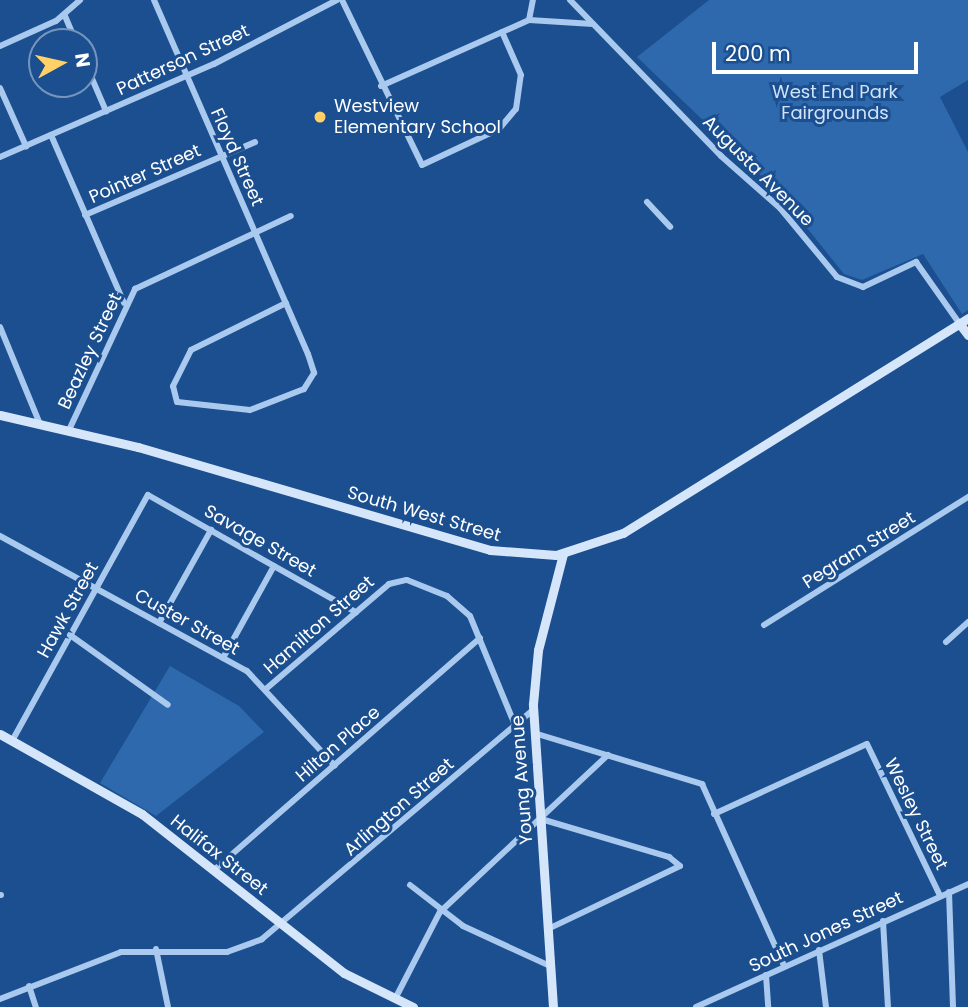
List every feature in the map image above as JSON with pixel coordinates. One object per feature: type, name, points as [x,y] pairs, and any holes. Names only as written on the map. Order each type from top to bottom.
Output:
[{"type":"street","points":[[0,46],[65,16],[80,0]]},
{"type":"street","name":"Floyd Street","points":[[154,0],[286,303],[295,325],[314,368],[304,389],[239,412],[177,401],[173,386],[191,350],[286,303]]},
{"type":"street","points":[[340,0],[417,163],[431,165],[511,117],[522,84],[502,32]]},
{"type":"street","name":"Patterson Street","points":[[0,157],[187,76],[340,0]]},
{"type":"street","points":[[529,20],[533,0]]},
{"type":"street","name":"Augusta Avenue","points":[[570,0],[780,208],[837,278],[863,287],[916,262],[959,323]]},
{"type":"street","points":[[65,16],[70,28]]},
{"type":"street","points":[[381,86],[529,20],[593,24]]},
{"type":"street","points":[[0,88],[26,146]]},
{"type":"street","points":[[98,92],[106,111]]},
{"type":"street","points":[[51,135],[124,303]]},
{"type":"street","name":"Pointer Street","points":[[85,215],[255,142]]},
{"type":"street","points":[[647,202],[670,227]]},
{"type":"street","name":"Beazley Street","points":[[69,430],[124,303],[151,277],[291,216]]},
{"type":"street","name":"South West Street","points":[[0,415],[69,430],[490,551],[563,554],[623,533],[968,318]]},
{"type":"street","points":[[959,323],[968,335]]},
{"type":"street","points":[[0,327],[40,424]]},
{"type":"street","name":"Savage Street","points":[[150,495],[356,612]]},
{"type":"street","name":"Hawk Street","points":[[12,741],[150,495]]},
{"type":"street","name":"Pegram Street","points":[[764,625],[968,497]]},
{"type":"street","points":[[159,623],[211,530]]},
{"type":"street","name":"Custer Street","points":[[0,536],[223,658],[267,688],[335,766]]},
{"type":"street","name":"Young Avenue","points":[[553,1007],[533,710],[549,607],[563,554]]},
{"type":"street","points":[[223,658],[274,566]]},
{"type":"street","name":"Hamilton Street","points":[[267,688],[394,581],[415,582],[457,603],[480,638],[515,725]]},
{"type":"street","points":[[946,642],[968,622]]},
{"type":"street","points":[[70,635],[168,705]]},
{"type":"street","name":"Hilton Place","points":[[214,870],[480,638]]},
{"type":"street","name":"Arlington Street","points":[[0,999],[102,957],[156,949],[227,952],[282,925],[533,710]]},
{"type":"street","points":[[534,733],[699,781],[785,966]]},
{"type":"street","name":"Halifax Street","points":[[0,734],[127,804],[345,973],[413,1007]]},
{"type":"street","name":"Wesley Street","points":[[714,814],[867,744],[940,896]]},
{"type":"street","points":[[395,999],[440,912],[608,755]]},
{"type":"street","points":[[541,819],[678,860],[679,869],[548,929]]},
{"type":"street","name":"South Jones Street","points":[[696,1007],[968,884]]},
{"type":"street","points":[[410,885],[440,912],[550,966]]},
{"type":"street","name":"Wesley Street","points":[[950,892],[953,1007]]},
{"type":"street","points":[[883,921],[888,1007]]},
{"type":"street","points":[[156,949],[168,1007]]},
{"type":"street","points":[[820,950],[826,1007]]},
{"type":"street","points":[[766,975],[768,1007]]},
{"type":"street","points":[[29,986],[36,1007]]},
{"type":"green space","name":"West End Park Fairgrounds","points":[[709,0],[968,0],[968,80],[940,97],[968,152],[968,310],[962,314],[923,254],[862,280],[844,274],[779,193],[637,57]]},
{"type":"green space","points":[[170,666],[239,706],[264,732],[156,816],[100,783]]},
{"type":"place","name":"Westview Elementary School","points":[[320,117]]}]
